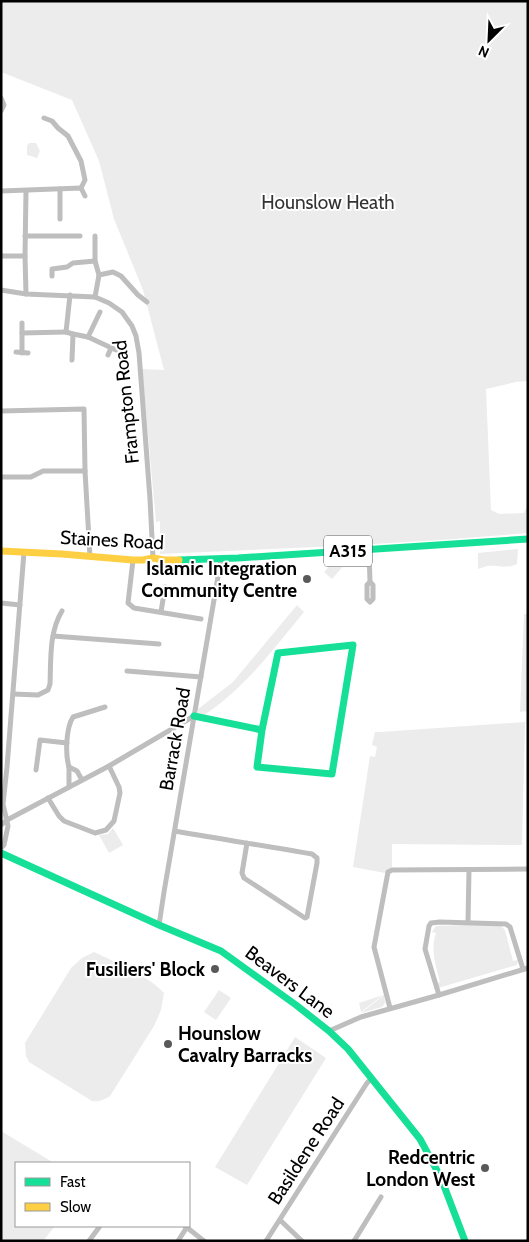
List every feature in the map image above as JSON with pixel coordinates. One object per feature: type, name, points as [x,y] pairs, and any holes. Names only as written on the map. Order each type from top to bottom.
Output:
[{"type":"street","points":[[1,98],[4,105],[1,111]]},
{"type":"street","points":[[44,118],[52,121],[68,136],[81,161],[85,180],[80,188]]},
{"type":"street","points":[[1,191],[80,188]]},
{"type":"street","points":[[80,188],[85,196]]},
{"type":"street","points":[[60,190],[60,219]]},
{"type":"street","points":[[26,191],[26,294]]},
{"type":"street","points":[[25,236],[80,236]]},
{"type":"street","points":[[95,236],[95,261],[99,275],[95,297]]},
{"type":"street","points":[[1,256],[25,256]]},
{"type":"street","points":[[52,276],[52,269],[67,267],[73,263],[95,261]]},
{"type":"street","points":[[99,275],[113,272],[121,276],[147,302]]},
{"type":"street","name":"Frampton Road","points":[[1,290],[26,294],[95,297],[109,303],[122,312],[132,326],[138,348],[153,558]]},
{"type":"street","points":[[66,332],[70,295]]},
{"type":"street","points":[[88,337],[100,312]]},
{"type":"street","points":[[22,323],[22,353]]},
{"type":"street","points":[[22,333],[66,332],[88,337],[114,349],[108,355]]},
{"type":"street","points":[[72,334],[72,360]]},
{"type":"street","points":[[1,411],[87,407],[85,471],[90,557]]},
{"type":"street","points":[[1,477],[30,476],[43,471],[85,471]]},
{"type":"street","name":"A315","points":[[221,559],[528,540]]},
{"type":"street","points":[[369,550],[370,582]]},
{"type":"street","name":"Staines Road","points":[[1,551],[133,560],[153,558],[164,560],[221,559]]},
{"type":"street","points":[[1,848],[4,845],[8,826],[3,804],[4,766],[13,694],[24,552]]},
{"type":"street","name":"Barrack Road","points":[[159,925],[221,559]]},
{"type":"street","points":[[133,560],[128,604],[134,608],[201,619]]},
{"type":"street","points":[[161,612],[165,587]]},
{"type":"street","points":[[1,603],[20,605]]},
{"type":"street","points":[[13,694],[38,695],[48,690],[53,636],[56,620],[62,612]]},
{"type":"street","points":[[53,636],[159,644]]},
{"type":"street","points":[[353,645],[332,774],[257,767],[262,730],[278,653],[353,645]]},
{"type":"street","points":[[127,671],[201,677]]},
{"type":"street","points":[[69,787],[69,767],[66,758],[69,723],[73,717],[105,707]]},
{"type":"street","points":[[1,825],[7,820],[109,766],[194,716],[262,730]]},
{"type":"street","points":[[36,770],[40,740],[67,742]]},
{"type":"street","points":[[48,798],[64,821],[95,832],[106,830],[114,821],[120,793],[109,766]]},
{"type":"street","points":[[69,767],[77,771],[82,780]]},
{"type":"street","points":[[175,831],[247,843],[312,854],[317,858],[307,917],[305,918],[244,878],[242,873],[247,843]]},
{"type":"street","name":"Beavers Lane","points":[[1,853],[221,951],[329,1031],[372,1078],[420,1139],[447,1191],[465,1241]]},
{"type":"street","points":[[390,1008],[374,947],[388,872],[392,870],[528,869]]},
{"type":"street","points":[[468,922],[469,870]]},
{"type":"street","points":[[329,1031],[361,1016],[439,995],[526,969],[510,927],[506,924],[468,922],[431,923],[426,952],[439,995]]},
{"type":"street","name":"Basildene Road","points":[[266,1241],[372,1078]]},
{"type":"street","points":[[354,1241],[381,1197]]},
{"type":"street","points":[[280,1220],[302,1241]]},
{"type":"street","points":[[89,1241],[99,1227]]},
{"type":"street","points":[[178,1241],[185,1227]]},
{"type":"street","points":[[187,1227],[204,1241]]},
{"type":"green space","name":"Hounslow Heath","points":[[1,1],[528,1],[528,381],[486,389],[491,510],[499,514],[524,513],[528,504],[528,533],[339,546],[160,554],[160,521],[156,522],[142,369],[164,370],[143,290],[114,219],[99,161],[72,100],[1,72]]},
{"type":"green space","points":[[29,143],[36,143],[40,151],[37,158],[27,155]]},
{"type":"green space","points":[[518,549],[517,564],[506,567],[487,566],[478,569],[478,553]]},
{"type":"green space","points":[[333,562],[346,563],[332,579],[324,572]]},
{"type":"green space","points":[[297,605],[304,612],[256,670],[229,696],[198,719],[198,709],[233,682]]},
{"type":"green space","points":[[524,614],[528,614],[528,711],[520,712]]},
{"type":"green space","points":[[525,722],[522,845],[392,844],[392,867],[385,873],[353,867],[370,756],[375,757],[377,747],[372,745],[375,732]]},
{"type":"green space","points":[[113,828],[123,845],[109,853],[99,835],[108,834]]},
{"type":"green space","points":[[500,925],[505,930],[513,961],[518,960],[517,965],[438,988],[436,983],[440,982],[434,951],[436,933],[432,932],[436,926]]},
{"type":"green space","points":[[94,952],[149,980],[164,993],[161,1010],[154,1026],[110,1096],[92,1101],[29,1062],[26,1056],[25,1043],[71,968],[82,958]]},
{"type":"green space","points":[[219,990],[231,998],[216,1020],[204,1012]]},
{"type":"green space","points":[[383,995],[361,1012],[359,1003]]},
{"type":"green space","points":[[384,995],[385,1003],[382,1007],[361,1013]]},
{"type":"green space","points":[[295,1037],[326,1058],[247,1185],[215,1167]]},
{"type":"green space","points":[[1,1131],[52,1162],[15,1162],[15,1227],[54,1227],[43,1241],[1,1241]]},
{"type":"traffic: fast","points":[[179,560],[238,558],[528,539]]},
{"type":"traffic: fast","points":[[194,716],[262,730],[278,653],[353,645],[332,774],[257,767],[262,730]]},
{"type":"traffic: fast","points":[[1,853],[221,951],[329,1031],[348,1049],[420,1139],[441,1178],[465,1241]]},
{"type":"traffic: slow","points":[[1,551],[133,560],[153,558],[179,560]]},
{"type":"place","name":"Islamic Integration Community Centre","points":[[307,579]]},
{"type":"place","name":"Fusiliers' Block","points":[[215,969]]},
{"type":"place","name":"Hounslow Cavalry Barracks","points":[[168,1044]]},
{"type":"place","name":"Redcentric London West","points":[[485,1168]]}]
